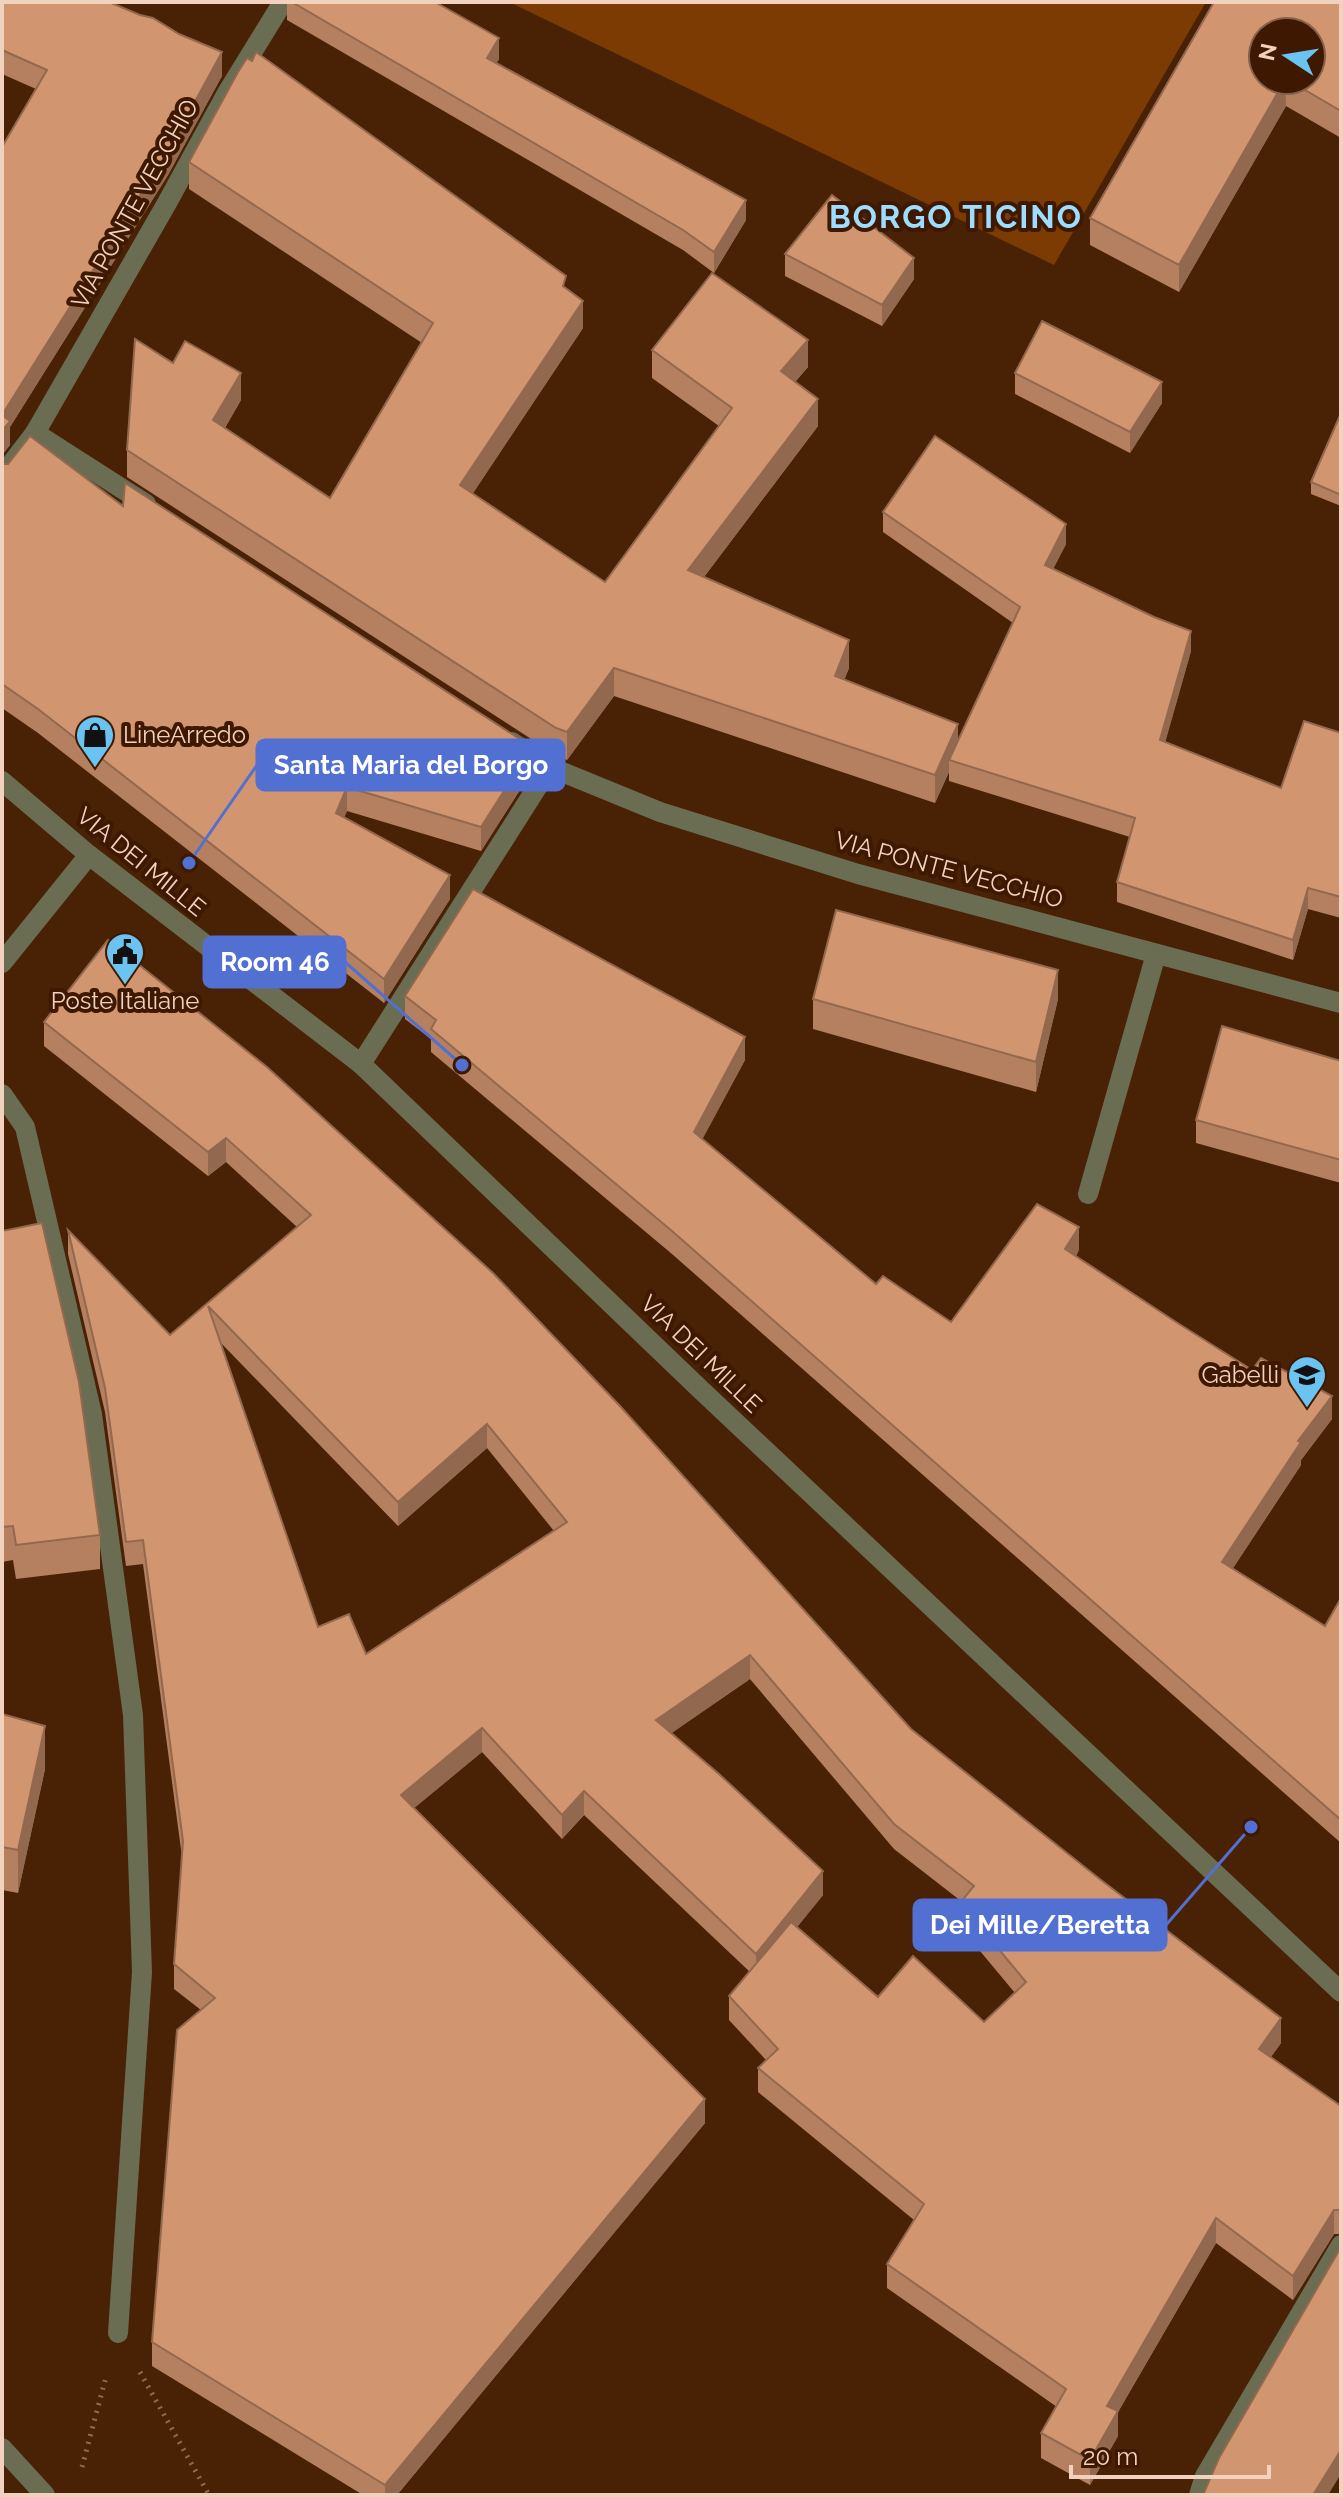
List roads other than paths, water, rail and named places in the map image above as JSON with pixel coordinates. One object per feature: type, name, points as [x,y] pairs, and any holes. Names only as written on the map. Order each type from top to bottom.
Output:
[{"type":"street","name":"VIA PONTE VECCHIO","points":[[2,476],[35,433],[227,93],[283,2]]},
{"type":"street","points":[[35,433],[158,512]]},
{"type":"street","name":"VIA PONTE VECCHIO","points":[[498,733],[550,767],[660,812],[858,874],[1341,1003]]},
{"type":"street","points":[[361,1064],[550,767]]},
{"type":"street","name":"VIA DEI MILLE","points":[[2,781],[89,855],[361,1064],[712,1400],[1341,1992]]},
{"type":"street","points":[[2,963],[89,855]]},
{"type":"street","points":[[1088,1194],[1156,954]]},
{"type":"street","points":[[2,1094],[25,1127],[92,1414],[133,1715],[142,1972],[118,2333]]},
{"type":"street","points":[[1199,2495],[1205,2476],[1341,2245]]},
{"type":"street","points":[[2,2448],[45,2495]]},
{"type":"place","name":"LineArredo","points":[[95,769]]},
{"type":"place","name":"Santa Maria del Borgo","points":[[189,863]]},
{"type":"place","name":"Poste Italiane","points":[[125,986]]},
{"type":"place","name":"Room 46","points":[[462,1065]]},
{"type":"place","name":"Gabelli","points":[[1307,1409]]},
{"type":"place","name":"Dei Mille/Beretta","points":[[1251,1827]]},
{"type":"district","name":"BORGO TICINO","points":[[956,217]]}]
